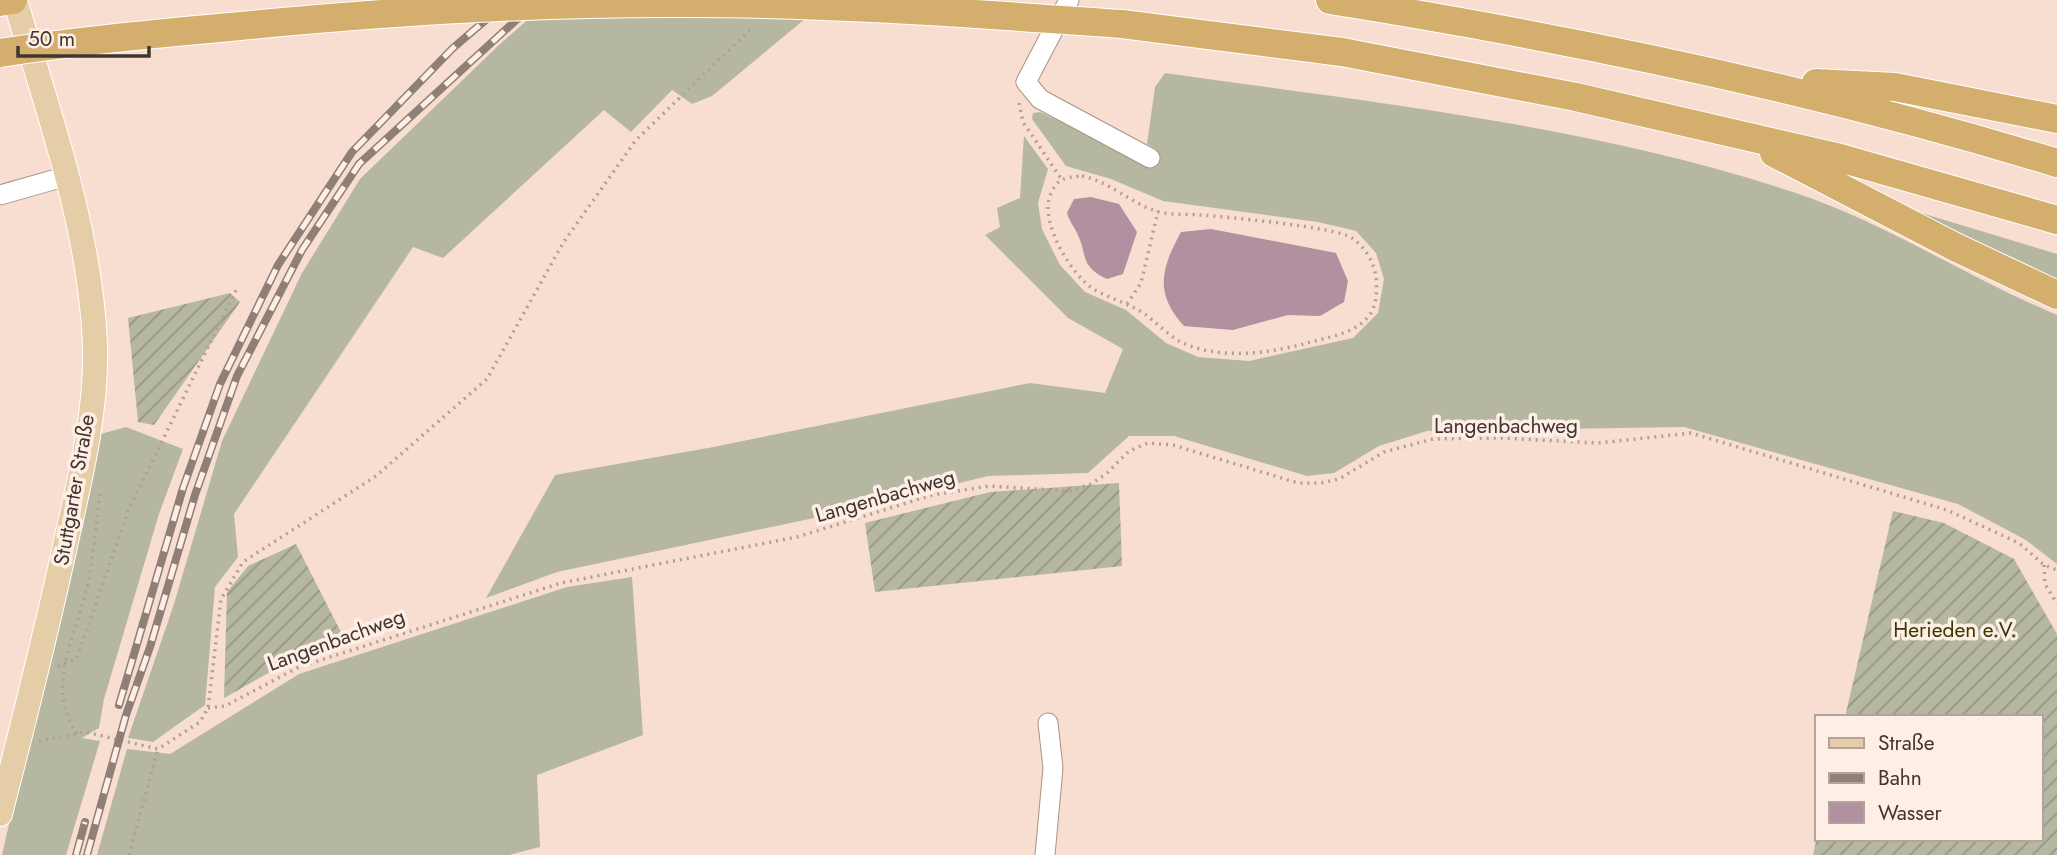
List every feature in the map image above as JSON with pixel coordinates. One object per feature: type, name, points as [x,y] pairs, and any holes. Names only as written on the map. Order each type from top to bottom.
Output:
[{"type":"highway","points":[[0,2],[14,0]]},
{"type":"highway","points":[[1330,0],[1545,36],[1751,80],[1958,133],[2057,163]]},
{"type":"highway","points":[[0,53],[69,43],[325,17],[495,6],[688,3],[895,8],[1122,24],[1342,52],[1576,97],[1866,165],[2057,220]]},
{"type":"highway","points":[[1751,80],[1895,87],[2057,119]]},
{"type":"highway","points":[[1734,132],[1955,247],[2057,295]]},
{"type":"main road","name":"Stuttgarter Straße","points":[[0,814],[38,662],[86,448],[95,346],[94,278],[67,176],[14,0]]},
{"type":"lane","points":[[1069,0],[1026,82],[1040,99],[1150,158]]},
{"type":"lane","points":[[0,195],[67,176]]},
{"type":"lane","points":[[1045,855],[1053,768],[1048,723]]},
{"type":"path","points":[[129,855],[158,749],[200,722],[208,708],[221,598],[243,562],[376,476],[487,379],[563,243],[636,140],[763,18]]},
{"type":"path","points":[[1026,82],[1018,100],[1023,122],[1062,180]]},
{"type":"path","points":[[1082,176],[1098,179],[1158,212],[1322,229],[1350,236],[1367,252],[1375,270],[1378,289],[1372,312],[1356,329],[1300,345],[1248,353],[1217,352],[1184,344],[1127,304],[1093,289],[1076,272],[1045,213],[1054,184],[1082,176]]},
{"type":"path","points":[[1127,304],[1141,283],[1158,212]]},
{"type":"path","points":[[38,662],[58,666],[77,658],[128,511],[236,290]]},
{"type":"path","name":"Langenbachweg","points":[[208,708],[225,706],[299,667],[561,583],[797,537],[932,495],[989,486],[1070,491],[1091,484],[1106,474],[1129,451],[1148,443],[1173,445],[1298,483],[1321,483],[1339,479],[1384,452],[1433,439],[1501,438],[1598,443],[1690,433],[1947,510],[2019,543],[2043,565],[2057,570]]},
{"type":"path","points":[[2043,565],[2045,583],[2057,604]]},
{"type":"path","points":[[18,745],[86,732],[158,749]]},
{"type":"green space","points":[[550,0],[828,0],[712,96],[692,104],[672,90],[631,132],[604,110],[443,258],[413,247],[234,514],[238,557],[215,587],[205,705],[153,742],[128,738],[174,604],[222,441],[302,273],[360,179],[500,44]]},
{"type":"green space","points":[[1165,73],[1482,119],[1639,149],[1716,169],[1827,204],[2057,315],[2057,564],[2026,540],[1958,504],[1684,427],[1427,431],[1379,446],[1334,473],[1307,476],[1174,436],[1129,436],[1088,473],[988,476],[833,514],[557,572],[486,598],[555,475],[708,448],[1030,383],[1105,393],[1123,349],[1068,318],[985,235],[1000,227],[997,208],[1020,198],[1024,136],[1048,169],[1038,203],[1042,229],[1060,265],[1085,292],[1126,310],[1166,343],[1198,357],[1249,361],[1353,338],[1378,313],[1384,279],[1376,253],[1356,231],[1318,222],[1163,201],[1111,179],[1066,166],[1032,119],[1033,113],[1040,112],[1149,163],[1157,155],[1156,149],[1147,144],[1155,87]]},
{"type":"green space","points":[[1918,212],[2057,254],[2057,280]]},
{"type":"green space","points":[[230,293],[240,302],[154,425],[138,422],[128,318]]},
{"type":"green space","points":[[126,427],[183,449],[159,514],[104,699],[99,728],[82,738],[100,741],[66,855],[2,855],[97,435]]},
{"type":"green space","points":[[1119,483],[1122,566],[875,592],[865,523],[990,492]]},
{"type":"green space","name":"Herieden e.V.","points":[[1893,511],[1944,523],[2014,559],[2057,634],[2057,855],[1813,855],[1816,841],[2043,841],[2043,715],[1845,715]]},
{"type":"green space","points":[[296,544],[346,642],[295,658],[224,698],[227,592],[248,566]]},
{"type":"green space","points":[[632,577],[643,735],[537,775],[540,847],[509,855],[97,855],[127,749],[170,754],[299,674],[567,587]]},
{"type":"water","points":[[1091,197],[1119,204],[1137,232],[1123,274],[1107,279],[1088,265],[1067,213],[1074,199]]},
{"type":"water","points":[[1211,229],[1336,253],[1348,281],[1344,302],[1320,316],[1288,315],[1233,330],[1184,326],[1168,303],[1165,269],[1181,232]]},
{"type":"railway","points":[[119,705],[183,488],[220,384],[278,265],[352,152],[453,48],[509,0]]},
{"type":"railway","points":[[87,855],[126,715],[150,647],[195,495],[237,376],[302,250],[359,164],[538,0]]},
{"type":"railway","points":[[76,855],[85,822]]}]
